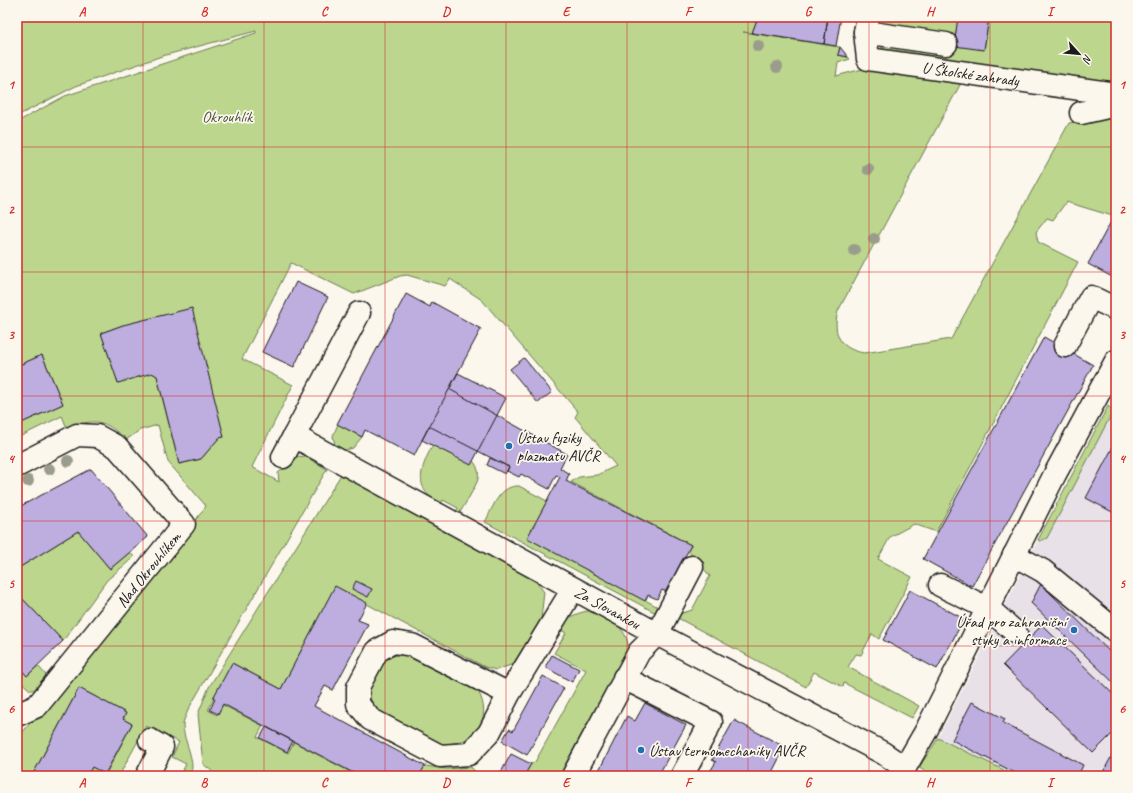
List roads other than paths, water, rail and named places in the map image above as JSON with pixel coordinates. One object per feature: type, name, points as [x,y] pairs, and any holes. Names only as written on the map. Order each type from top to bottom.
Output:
[{"type":"street","points":[[867,25],[946,44]]},
{"type":"street","name":"U Školské zahrady","points":[[867,25],[868,59],[1116,94]]},
{"type":"street","points":[[1081,112],[1116,105]]},
{"type":"street","points":[[1065,346],[1091,297],[1116,309]]},
{"type":"street","points":[[283,457],[359,313]]},
{"type":"street","name":"Za Slovankou","points":[[294,436],[657,634],[883,753],[902,772],[926,731],[1014,555],[1116,361]]},
{"type":"street","name":"Nad Okrouhlíkem","points":[[17,466],[77,435],[97,436],[117,446],[184,524],[176,536],[37,706],[17,715]]},
{"type":"street","points":[[1014,555],[1043,571],[1116,630]]},
{"type":"street","points":[[573,776],[624,678],[639,652],[657,634],[692,567]]},
{"type":"street","points":[[940,585],[988,609],[1016,633]]},
{"type":"street","points":[[509,694],[412,645],[393,642],[377,651],[358,688],[358,704],[370,719],[440,756],[469,754],[489,733],[509,694],[574,589]]},
{"type":"street","points":[[624,678],[711,722],[682,776]]},
{"type":"street","points":[[147,776],[162,747],[150,740]]},
{"type":"place","name":"Ústav fyziky plazmatu AVČR","points":[[509,446]]},
{"type":"place","name":"Úřad pro zahraniční styky a informace","points":[[1074,630]]},
{"type":"place","name":"Ústav termomechaniky AVČR","points":[[641,750]]},
{"type":"park label","name":"Okrouhlík","points":[[227,116]]}]
